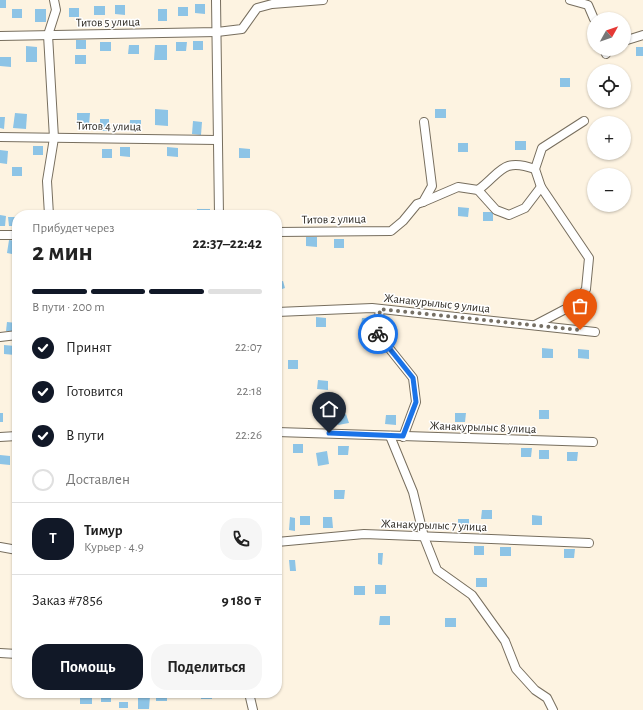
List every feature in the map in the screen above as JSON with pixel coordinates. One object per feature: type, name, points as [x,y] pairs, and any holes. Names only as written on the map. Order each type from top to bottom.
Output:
[{"type":"street","points":[[49,210],[47,181],[54,138],[48,35],[56,10],[54,0]]},
{"type":"street","points":[[216,0],[219,210]]},
{"type":"street","name":"Титов 5 улица","points":[[0,36],[217,32],[242,29],[257,8],[272,4],[323,0]]},
{"type":"street","points":[[570,0],[588,5],[591,12]]},
{"type":"street","points":[[631,39],[643,36]]},
{"type":"street","points":[[535,325],[577,302],[586,289],[589,258],[541,187],[535,169],[542,148],[584,121]]},
{"type":"street","points":[[423,202],[432,186],[424,122]]},
{"type":"street","name":"Титов 4 улица","points":[[0,137],[217,140]]},
{"type":"street","points":[[478,190],[491,180],[498,170],[508,166],[523,165],[535,169]]},
{"type":"street","points":[[423,202],[458,187],[478,190],[496,210],[509,215],[525,208],[541,187]]},
{"type":"street","name":"Титов 2 улица","points":[[282,232],[391,231],[403,221],[417,204],[423,202]]},
{"type":"street","points":[[0,235],[12,235]]},
{"type":"street","points":[[380,309],[377,333],[413,378],[416,402],[403,436]]},
{"type":"street","name":"Жанакурылыс 9 улица","points":[[282,312],[380,309],[595,332]]},
{"type":"street","points":[[0,337],[12,336]]},
{"type":"street","name":"Жанакурылыс 8 улица","points":[[282,432],[593,442]]},
{"type":"street","points":[[0,437],[12,436]]},
{"type":"street","points":[[390,436],[413,492],[424,537],[437,570],[472,595],[505,641],[516,669],[535,690],[547,698],[553,710]]},
{"type":"street","name":"Жанакурылыс 7 улица","points":[[282,542],[364,534],[589,543]]},
{"type":"street","points":[[0,547],[12,549]]},
{"type":"street","points":[[0,653],[12,654]]},
{"type":"street","points":[[250,698],[252,710]]},
{"type":"building","points":[[0,0],[6,0],[6,8],[0,8]]},
{"type":"building","points":[[195,4],[205,4],[205,14],[195,13]]},
{"type":"building","points":[[115,5],[125,5],[125,15],[115,14]]},
{"type":"building","points":[[94,6],[105,6],[105,15],[94,15]]},
{"type":"building","points":[[178,7],[188,7],[188,16],[178,16]]},
{"type":"building","points":[[69,8],[79,8],[79,17],[69,17]]},
{"type":"building","points":[[12,9],[22,9],[22,18],[12,18]]},
{"type":"building","points":[[35,9],[46,9],[46,22],[35,22]]},
{"type":"building","points":[[158,9],[167,9],[167,21],[158,21]]},
{"type":"building","points":[[76,40],[86,40],[86,49],[76,49]]},
{"type":"building","points":[[193,41],[203,41],[203,50],[193,50]]},
{"type":"building","points":[[100,42],[111,42],[111,51],[100,51]]},
{"type":"building","points":[[176,42],[187,42],[186,51],[176,51]]},
{"type":"building","points":[[129,45],[139,45],[139,54],[128,54]]},
{"type":"building","points":[[155,45],[167,45],[167,60],[154,60]]},
{"type":"building","points":[[26,46],[37,47],[37,62],[26,62]]},
{"type":"building","points":[[636,47],[643,47],[643,56],[636,56]]},
{"type":"building","points":[[75,55],[86,55],[86,64],[75,64]]},
{"type":"building","points":[[0,57],[11,57],[11,67],[0,66]]},
{"type":"building","points":[[560,78],[570,78],[570,87],[560,87]]},
{"type":"building","points":[[155,109],[168,110],[168,126],[155,125]]},
{"type":"building","points":[[435,109],[446,109],[446,118],[435,118]]},
{"type":"building","points":[[15,113],[27,114],[26,129],[13,128]]},
{"type":"building","points":[[77,113],[90,113],[89,125],[77,125]]},
{"type":"building","points":[[0,117],[5,117],[4,129],[0,128]]},
{"type":"building","points":[[100,119],[109,119],[109,131],[100,131]]},
{"type":"building","points":[[130,120],[141,120],[141,132],[129,131]]},
{"type":"building","points":[[193,121],[202,122],[201,135],[192,134]]},
{"type":"building","points":[[515,141],[526,141],[526,150],[515,150]]},
{"type":"building","points":[[458,143],[468,143],[468,152],[458,152]]},
{"type":"building","points":[[33,146],[43,146],[43,155],[33,155]]},
{"type":"building","points":[[120,147],[130,147],[130,157],[120,156]]},
{"type":"building","points":[[167,147],[178,148],[178,157],[167,156]]},
{"type":"building","points":[[239,148],[250,149],[250,158],[239,158]]},
{"type":"building","points":[[102,149],[112,149],[112,158],[102,158]]},
{"type":"building","points":[[0,150],[8,151],[7,164],[0,163]]},
{"type":"building","points":[[12,167],[22,167],[22,176],[12,176]]},
{"type":"building","points":[[458,207],[469,208],[468,217],[458,216]]},
{"type":"building","points":[[197,209],[210,209],[210,210]]},
{"type":"building","points":[[483,212],[493,212],[493,221],[483,221]]},
{"type":"building","points":[[0,215],[6,216],[5,226],[0,226]]},
{"type":"building","points":[[8,217],[12,217],[12,226],[9,226]]},
{"type":"building","points":[[306,237],[317,237],[317,247],[306,246]]},
{"type":"building","points":[[334,239],[344,239],[344,248],[334,248]]},
{"type":"building","points":[[9,240],[12,240],[12,254],[7,253]]},
{"type":"building","points":[[282,281],[285,288],[282,289]]},
{"type":"building","points":[[316,317],[326,318],[326,327],[316,327]]},
{"type":"building","points":[[362,318],[372,318],[372,327],[361,327]]},
{"type":"building","points":[[7,322],[12,322],[12,331],[6,331]]},
{"type":"building","points":[[4,345],[12,346],[12,355],[4,354]]},
{"type":"building","points":[[542,348],[553,349],[553,358],[542,358]]},
{"type":"building","points":[[578,349],[589,350],[589,359],[578,358]]},
{"type":"building","points":[[288,360],[298,360],[298,369],[288,369]]},
{"type":"building","points":[[318,380],[328,381],[328,390],[317,389]]},
{"type":"building","points":[[539,410],[549,410],[549,419],[539,419]]},
{"type":"building","points":[[0,413],[3,413],[3,422],[0,422]]},
{"type":"building","points":[[455,413],[466,413],[465,422],[455,422]]},
{"type":"building","points":[[346,414],[349,423],[338,425],[336,417]]},
{"type":"building","points":[[386,415],[396,415],[396,425],[385,424]]},
{"type":"building","points":[[293,444],[303,444],[303,453],[293,453]]},
{"type":"building","points":[[338,446],[349,446],[348,455],[338,455]]},
{"type":"building","points":[[521,448],[532,448],[531,457],[521,457]]},
{"type":"building","points":[[539,450],[549,450],[549,459],[539,459]]},
{"type":"building","points":[[327,451],[329,464],[318,466],[316,453]]},
{"type":"building","points":[[567,452],[578,452],[577,461],[567,461]]},
{"type":"building","points":[[0,455],[10,456],[10,465],[0,464]]},
{"type":"building","points":[[334,490],[345,490],[344,499],[334,499]]},
{"type":"building","points":[[482,510],[492,510],[492,519],[481,519]]},
{"type":"building","points":[[532,515],[542,516],[542,525],[532,525]]},
{"type":"building","points":[[300,516],[310,516],[310,525],[300,525]]},
{"type":"building","points":[[290,517],[295,518],[295,531],[289,530]]},
{"type":"building","points":[[323,517],[332,517],[333,528],[323,528]]},
{"type":"building","points":[[458,519],[469,519],[469,528],[458,528]]},
{"type":"building","points":[[474,546],[484,546],[484,555],[474,555]]},
{"type":"building","points":[[500,547],[511,547],[511,556],[500,556]]},
{"type":"building","points":[[564,549],[575,549],[574,558],[564,558]]},
{"type":"building","points":[[378,553],[383,553],[382,565],[378,564]]},
{"type":"building","points":[[289,560],[295,560],[296,571],[290,571]]},
{"type":"building","points":[[476,578],[487,578],[487,587],[476,587]]},
{"type":"building","points":[[375,585],[386,585],[386,594],[375,594]]},
{"type":"building","points":[[354,586],[365,586],[365,595],[354,595]]},
{"type":"building","points":[[380,616],[390,616],[390,625],[379,625]]},
{"type":"building","points":[[445,618],[456,618],[456,627],[445,627]]},
{"type":"building","points":[[80,698],[92,698],[92,704],[80,704]]},
{"type":"building","points":[[101,698],[111,698],[111,702],[101,702]]},
{"type":"building","points":[[138,698],[150,698],[149,709],[138,709]]},
{"type":"building","points":[[156,698],[167,698],[167,701],[156,701]]},
{"type":"building","points":[[201,698],[212,698],[212,699]]},
{"type":"building","points":[[119,702],[128,702],[128,708],[119,708]]},
{"type":"way so far","points":[[378,334],[380,309],[580,330]]},
{"type":"route","points":[[329,433],[403,436],[416,402],[413,378],[378,334]]}]
